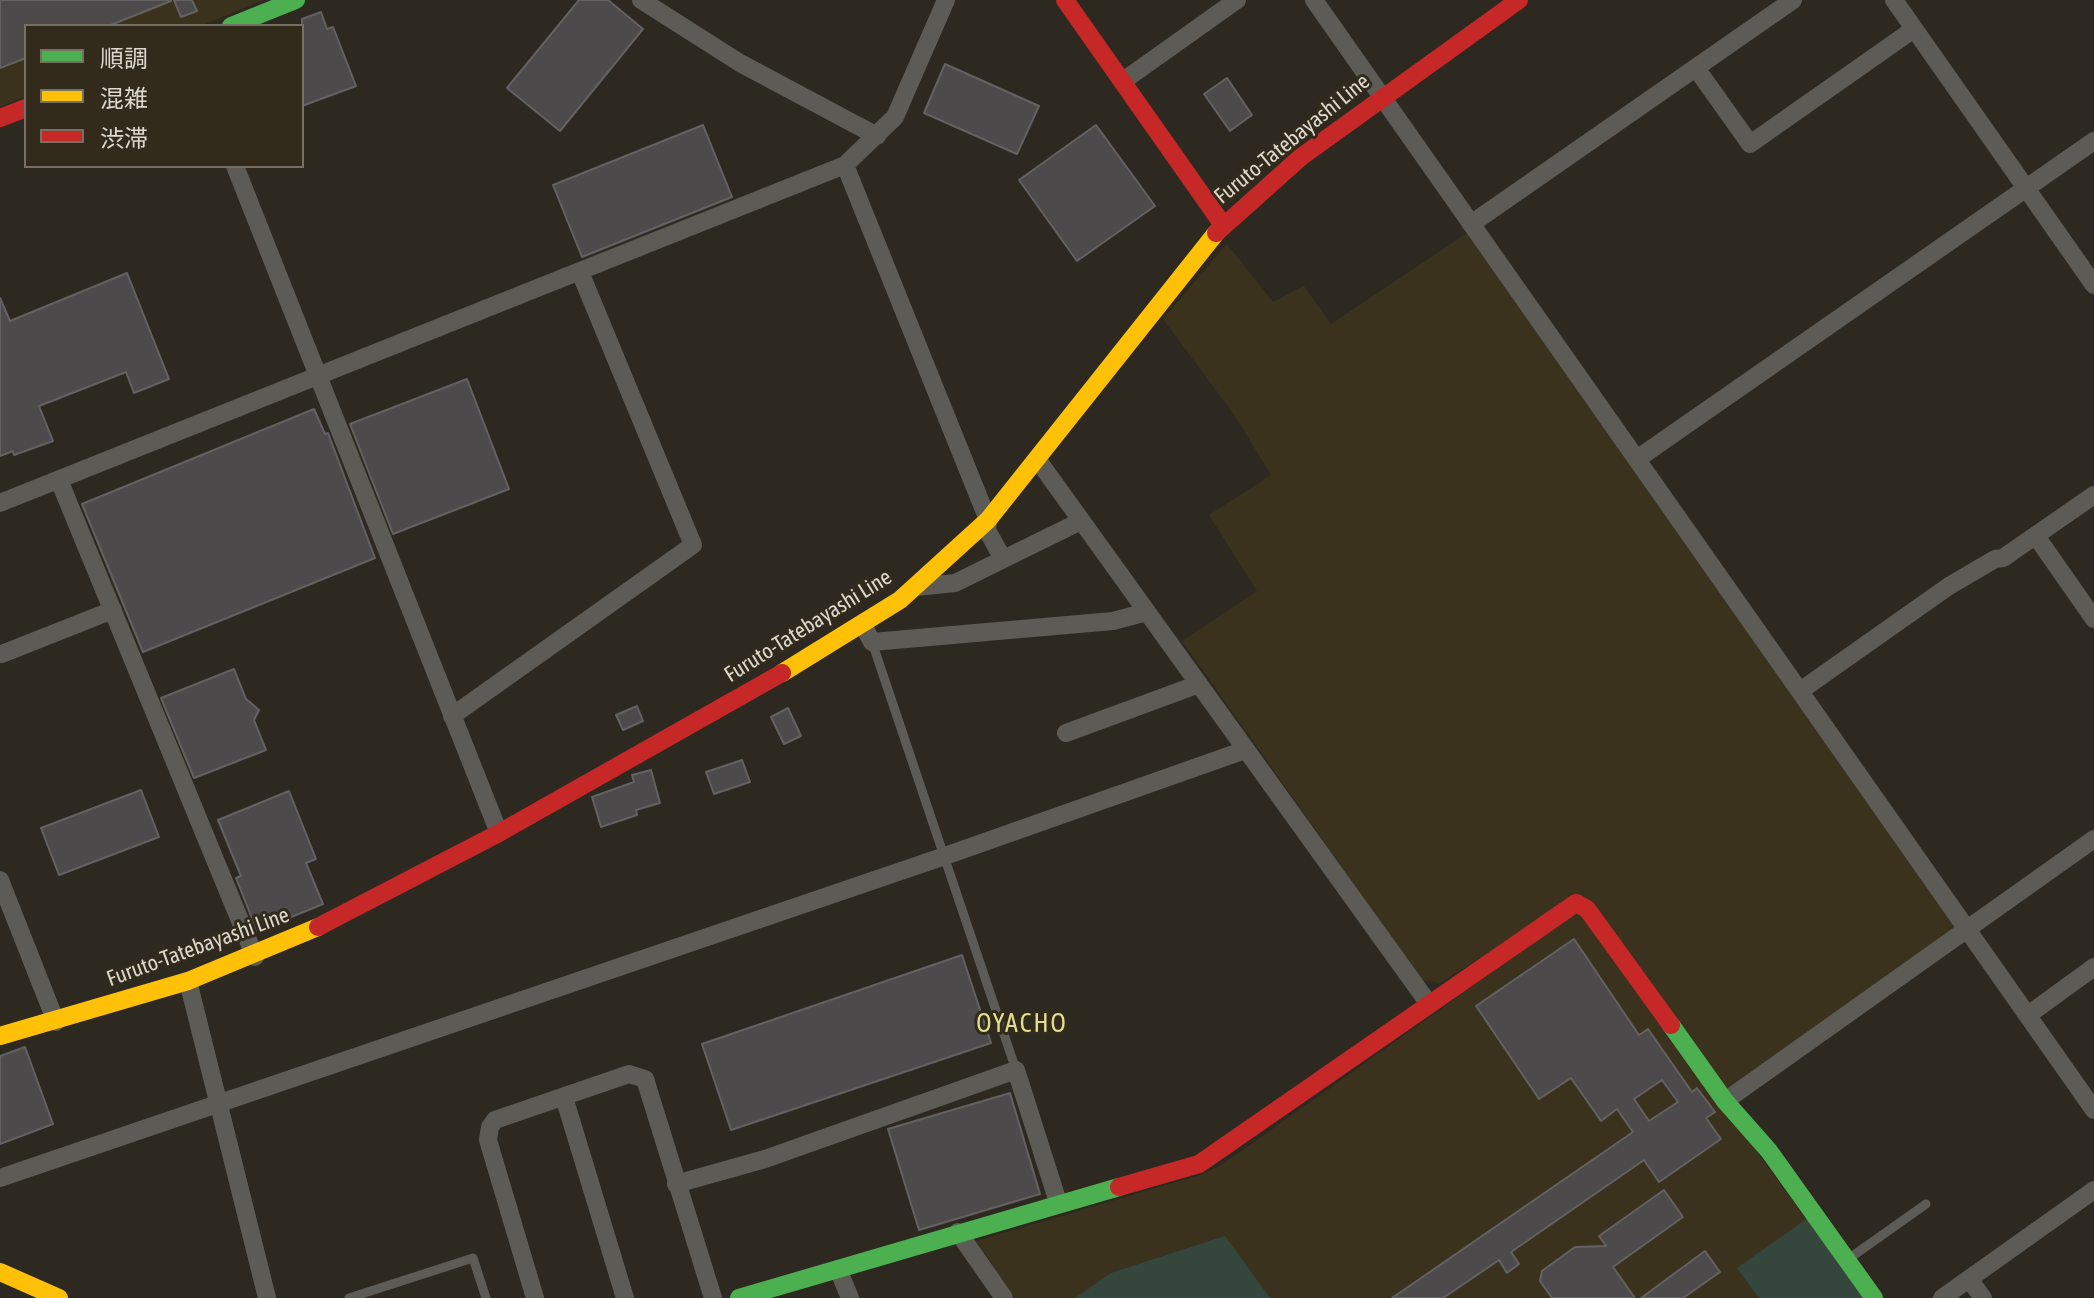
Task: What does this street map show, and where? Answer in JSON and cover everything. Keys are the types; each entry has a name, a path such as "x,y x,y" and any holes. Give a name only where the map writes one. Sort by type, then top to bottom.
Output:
{"street":[{"path":"236,24 296,0"},
{"path":"641,0 740,63 877,136"},
{"path":"0,503 845,165 895,117 946,0"},
{"path":"1065,0 1223,225"},
{"path":"1123,81 1237,0"},
{"path":"1314,0 2094,1110"},
{"name":"Furuto-Tatebayashi Line","path":"0,1036 56,1022 255,957 499,833 863,625 916,587 988,520 1223,225 1301,157 1519,0"},
{"path":"1471,224 1793,0"},
{"path":"1894,0 2094,285"},
{"path":"1696,68 1750,144 1914,29"},
{"path":"0,118 24,109"},
{"path":"1637,459 2094,141"},
{"path":"845,165 988,520 987,530 1003,559"},
{"path":"236,168 499,833"},
{"path":"452,716 693,545 580,272"},
{"path":"1037,459 1429,1004"},
{"path":"59,480 255,957"},
{"path":"1800,691 1949,586 2036,536 2094,495"},
{"path":"916,587 955,583 1081,521"},
{"path":"2036,536 2092,613"},
{"path":"2,654 113,610"},
{"path":"863,625 872,642 1113,621 1147,612"},
{"path":"1066,733 1199,684"},
{"path":"0,1178 945,856 1245,750"},
{"path":"1725,1101 2094,839"},
{"path":"0,880 56,1022"},
{"path":"739,1298 1058,1202 1199,1164 1570,904 1581,904 1725,1101 1769,1151 1874,1298"},
{"path":"2028,1015 2094,967"},
{"path":"188,981 267,1298"},
{"path":"676,1184 737,1164 765,1159 1016,1070 1058,1202"},
{"path":"535,1298 488,1140 495,1120 629,1074 645,1079 713,1298"},
{"path":"2078,1087 2094,1076"},
{"path":"564,1097 625,1298"},
{"path":"1942,1298 2094,1190"},
{"path":"958,1232 1004,1298"},
{"path":"838,1269 850,1298"},
{"path":"0,1272 59,1298"},
{"path":"1969,1279 1983,1298"}],"lane":[{"path":"872,642 1016,1070"},
{"path":"1847,1260 1926,1204"},
{"path":"349,1298 473,1258 486,1298"}],"shaded area":[{"path":"0,0 264,0 205,24 24,24 24,97 0,107"},
{"path":"1467,233 1958,925 1957,931 1724,1090 1580,895 1440,983 1422,980 1182,641 1257,591 1209,515 1271,475 1235,416 1163,319 1227,244 1273,302 1304,286 1331,324"},
{"path":"1582,913 1864,1298 1015,1298 976,1241 1200,1175 1223,1164 1570,917"}],"green space":[{"path":"1808,1218 1864,1298 1759,1298 1737,1268"},
{"path":"1225,1236 1270,1298 1075,1298 1111,1273"}],"building":[{"path":"0,0 171,0 113,24 24,24 24,59 0,68"},
{"path":"174,0 192,0 197,11 181,17"},
{"path":"579,0 608,0 643,29 560,131 507,88"},
{"path":"321,12 327,29 333,27 356,86 304,105 304,24 302,19"},
{"path":"945,64 1039,106 1017,154 924,113"},
{"path":"1227,78 1252,115 1230,131 1204,94"},
{"path":"703,125 732,197 582,257 553,185"},
{"path":"1096,125 1155,206 1077,261 1019,180"},
{"path":"127,273 169,379 134,393 126,372 39,406 53,441 14,455 13,451 0,456 0,298 10,321"},
{"path":"467,379 509,489 393,534 350,424"},
{"path":"314,409 325,434 328,433 375,558 143,652 82,504"},
{"path":"234,669 246,699 259,710 254,720 266,750 194,778 161,698"},
{"path":"637,706 643,721 623,730 616,715"},
{"path":"788,708 801,736 784,744 771,717"},
{"path":"742,760 750,782 714,794 706,772"},
{"path":"651,770 660,803 636,810 637,815 601,827 592,797 634,782 632,775"},
{"path":"141,790 159,837 59,875 41,828"},
{"path":"289,791 316,859 306,863 323,904 257,931 236,878 241,876 218,820"},
{"path":"1574,939 1639,1035 1648,1029 1692,1092 1697,1088 1715,1112 1706,1118 1721,1139 1659,1182 1644,1160 1511,1252 1519,1264 1507,1273 1499,1260 1443,1298 1392,1298 1633,1132 1617,1109 1601,1121 1571,1078 1539,1099 1476,1006","holes":["1662,1080 1678,1102 1649,1121 1634,1099"]},
{"path":"962,955 991,1043 731,1130 702,1044"},
{"path":"25,1047 53,1124 0,1144 0,1056"},
{"path":"1010,1093 1040,1194 919,1230 888,1129"},
{"path":"1664,1190 1683,1217 1613,1267 1635,1298 1552,1298 1540,1281 1542,1271 1575,1247 1606,1246 1599,1236"},
{"path":"1705,1251 1720,1272 1683,1298 1641,1298"}],"traffic: fast":[{"path":"236,24 296,0"},
{"path":"1671,1025 1725,1101 1769,1151 1874,1298"},
{"path":"739,1298 1119,1187"}],"traffic: slow":[{"path":"782,673 900,600 988,520 1216,233"},
{"path":"0,1036 188,981 318,927"},
{"path":"0,1272 59,1298"}],"traffic: jam":[{"path":"1065,0 1223,225"},
{"path":"1216,233 1301,157 1519,0"},
{"path":"0,118 24,109"},
{"path":"318,927 499,833 782,673"},
{"path":"1119,1187 1199,1164 1576,903 1587,909 1671,1025"}],"district":[{"name":"OYACHO","path":"1022,1024"}]}
